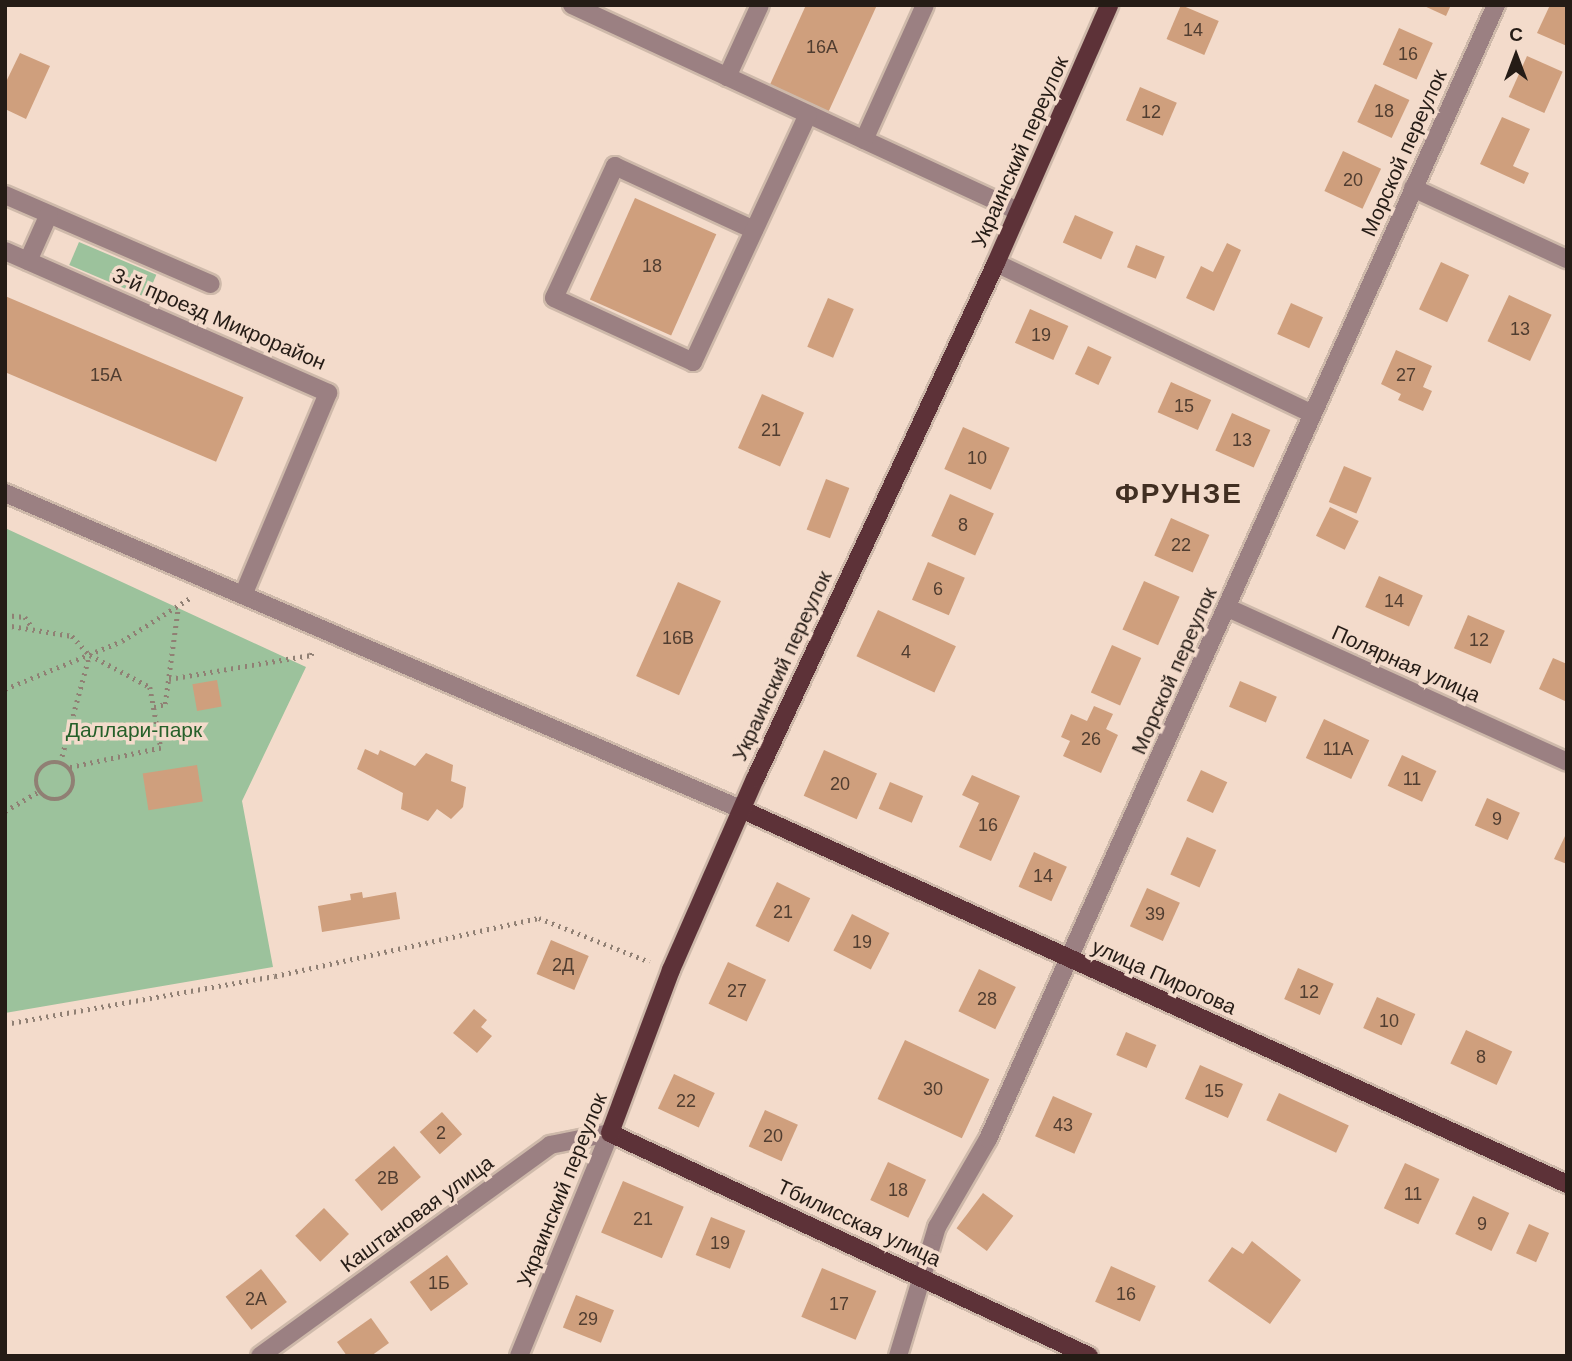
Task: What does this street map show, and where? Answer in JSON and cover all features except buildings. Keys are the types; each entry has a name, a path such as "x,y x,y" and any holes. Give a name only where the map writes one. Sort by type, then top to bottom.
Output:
{"main road":[{"name":"Украинский переулок","path":"610,1133 671,971 996,263 1110,5"},
{"name":"улица Пирогова","path":"743,810 1567,1184"},
{"name":"Тбилисская улица","path":"610,1133 1089,1356"}],"street":[{"path":"572,5 597,11 727,77 1017,211"},
{"path":"727,77 760,5"},
{"path":"864,140 925,5"},
{"name":"Морской переулок","path":"898,1356 937,1227 988,1139 1070,960 1311,413 1496,5"},
{"path":"754,230 615,166 554,298 693,362 808,114"},
{"path":"1413,188 1567,259"},
{"path":"5,195 211,284"},
{"path":"28,261 49,214"},
{"name":"3-й проезд Микрорайон","path":"5,251 328,393 243,594"},
{"path":"996,263 1311,413"},
{"path":"5,493 743,810"},
{"name":"Полярная улица","path":"1227,608 1567,762"},
{"name":"Каштановая улица","path":"260,1356 550,1145 610,1133"},
{"name":"Украинский переулок","path":"519,1356 610,1133"}],"path":[{"path":"5,689 122,641 178,607 212,581"},
{"path":"153,707 165,704 178,607"},
{"path":"5,615 25,617 32,627"},
{"path":"5,625 32,627 72,636 90,655 150,687 161,748 68,768"},
{"path":"169,679 311,655 324,628"},
{"path":"60,763 90,655"},
{"path":"60,763 68,768 74,785 63,799 45,798 38,792 37,774 43,766 60,763"},
{"path":"5,811 38,792"},
{"path":"5,1024 275,976 539,918 671,971"}],"green space":[{"path":"79,242 156,275 147,298 69,265"},
{"name":"Даллари-парк","path":"5,528 306,667 242,801 273,967 5,1013"}],"district":[{"name":"ФРУНЗЕ","path":"1179,494"}]}
